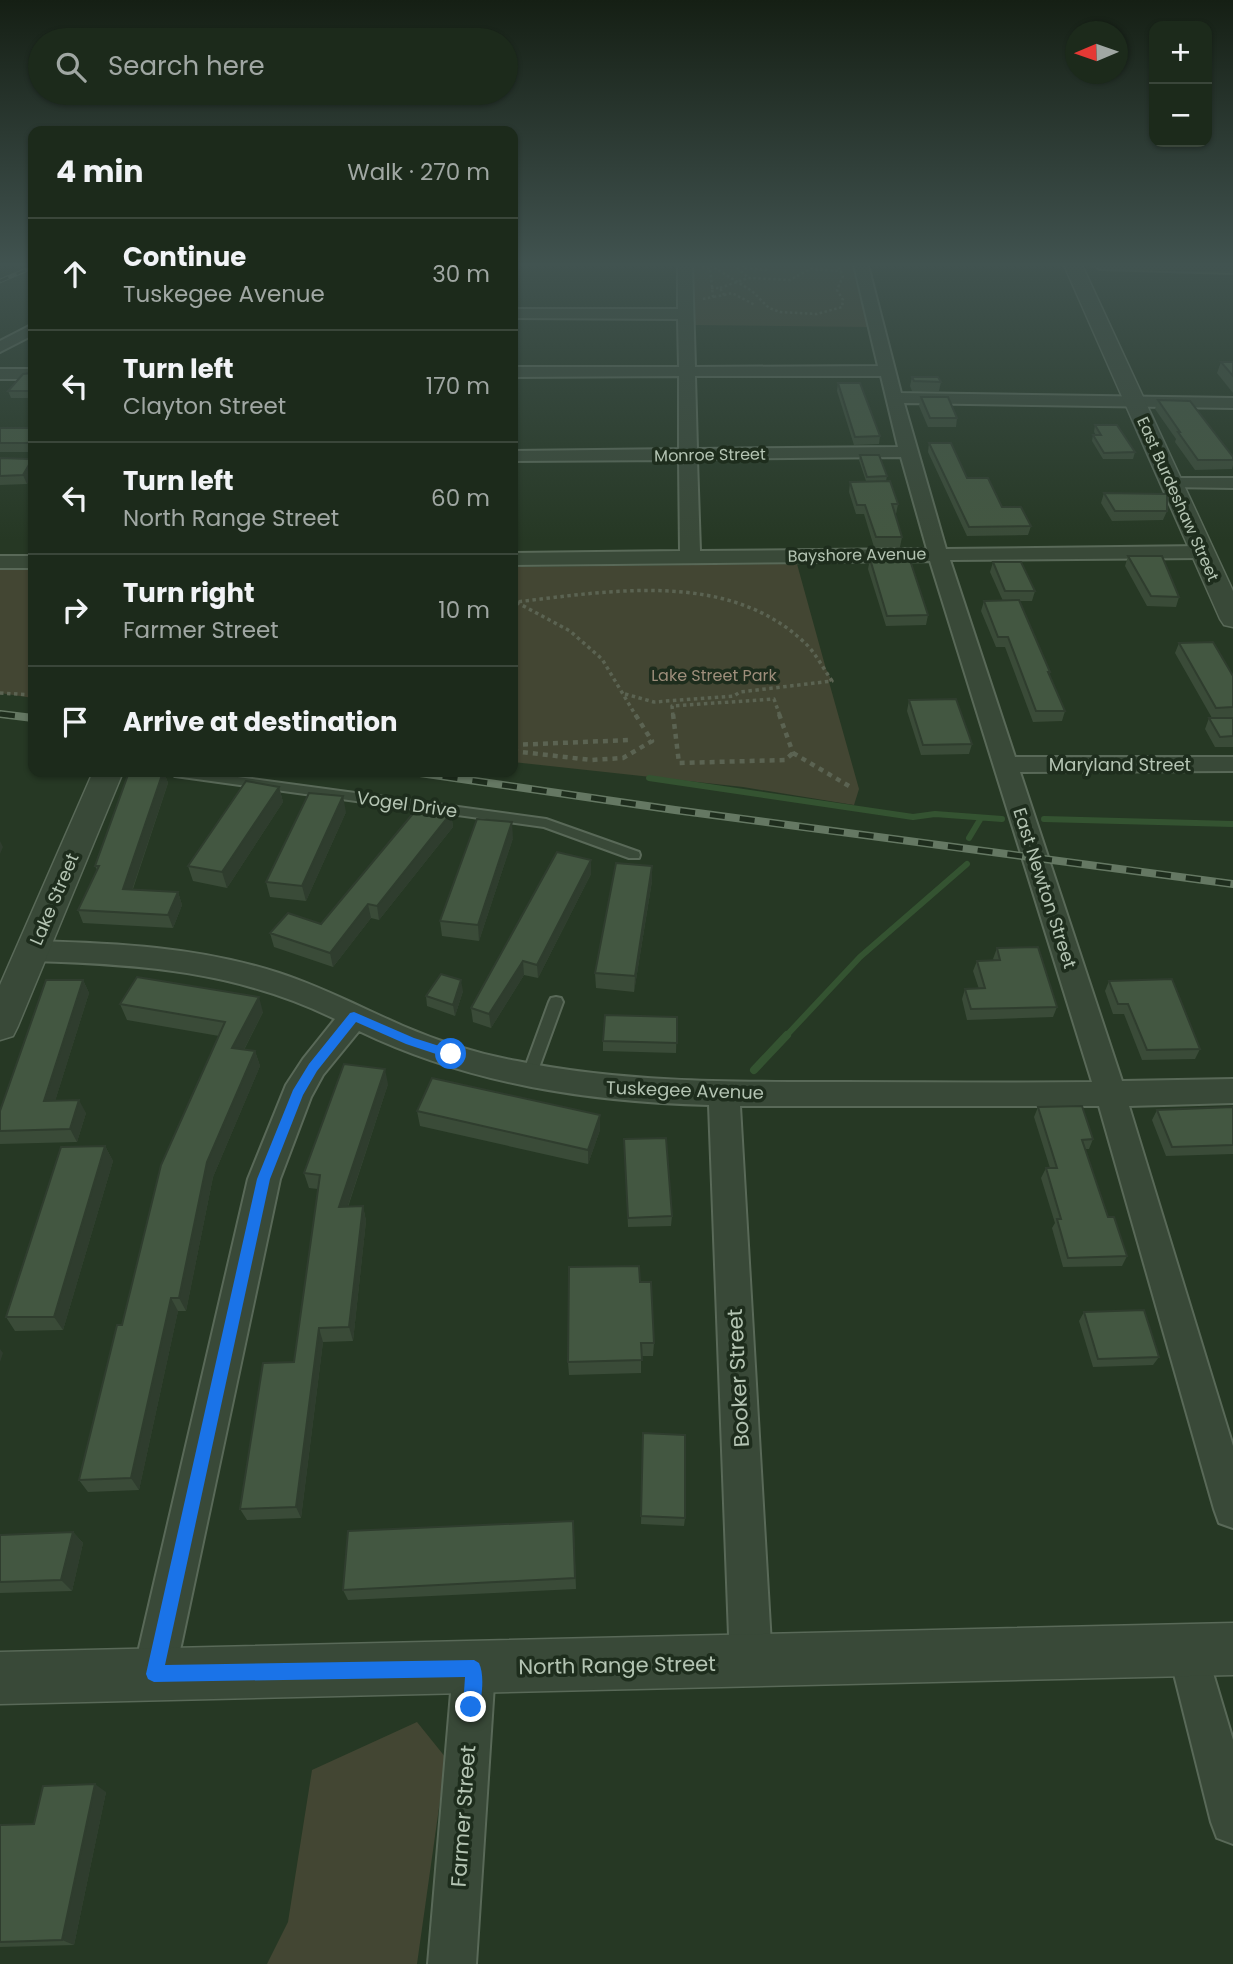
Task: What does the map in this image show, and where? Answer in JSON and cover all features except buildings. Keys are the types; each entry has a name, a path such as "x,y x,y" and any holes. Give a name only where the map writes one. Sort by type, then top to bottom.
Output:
{"street":[{"path":"687,357 690,557"},
{"name":"East Newton Street","path":"882,357 938,554 1111,1095 1233,1509"},
{"name":"East Burdeshaw Street","path":"1114,357 1233,618"},
{"path":"518,372 887,371"},
{"path":"0,374 28,374"},
{"path":"894,398 1233,403"},
{"name":"Monroe Street","path":"518,456 908,452"},
{"path":"1171,483 1233,483"},
{"name":"Bayshore Avenue","path":"518,559 1202,552"},
{"path":"0,562 28,562"},
{"name":"Maryland Street","path":"1006,765 1233,764"},
{"name":"Lake Street","path":"0,1026 106,777"},
{"name":"Tuskegee Avenue","path":"32,951 119,953 229,968 303,992 410,1041 529,1076 603,1088 724,1094 1111,1095 1233,1091"},
{"path":"154,1674 264,1179 297,1094 313,1067 354,1017"},
{"name":"Booker Street","path":"724,1094 751,1662"},
{"path":"1210,1649 1233,1822"},
{"name":"North Range Street","path":"0,1678 474,1669 1210,1649"},
{"name":"Farmer Street","path":"452,1964 474,1669"}],"lane":[{"name":"Vogel Drive","path":"210,777 546,824 573,831 634,855"},
{"path":"529,1076 556,1002"}],"path":[{"path":"518,602 647,589 705,594 766,614 787,626 814,650 832,681 740,692 734,696 654,702 625,694"},
{"path":"518,603 570,631 602,659 652,741 623,758 591,760 518,752"},
{"path":"0,693 28,695"},
{"path":"793,753 785,760 679,762 671,705 774,699 793,753 849,786"},
{"path":"518,745 630,740"}],"green space":[{"name":"Lake Street Park","path":"797,564 826,669 832,681 829,682 859,789 854,805 743,787 518,763 518,567"},
{"path":"28,569 28,697 0,693 0,570"},
{"path":"417,1722 446,1758 417,1964 267,1964 288,1922 312,1770"}],"waterway":[{"path":"649,778 913,817 935,814 1002,819"},
{"path":"969,838 981,818"},
{"path":"1044,819 1233,824"},
{"path":"786,1036 860,957 967,864"},
{"path":"754,1070 787,1035"}],"railway":[{"path":"13,716 0,714 28,717"},
{"path":"447,777 1233,884"}],"route":[{"path":"451,1054 410,1041 354,1017 313,1067 297,1094 273,1149 264,1179 154,1674 474,1669 471,1707"}]}
